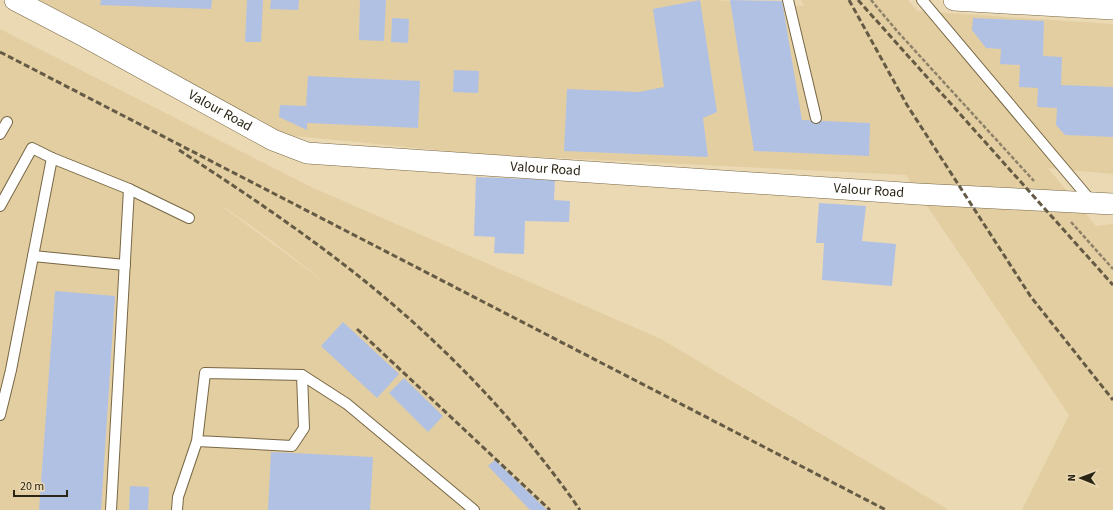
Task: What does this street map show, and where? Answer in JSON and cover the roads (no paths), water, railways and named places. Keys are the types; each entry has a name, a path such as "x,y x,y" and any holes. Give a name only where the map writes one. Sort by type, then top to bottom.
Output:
{"street":[{"name":"Valour Road","path":"15,0 84,36 273,140 307,153 918,194 1113,204"},
{"path":"954,0 1113,9"}],"lane":[{"path":"788,0 816,118"},
{"path":"922,0 1092,202"},
{"path":"0,134 6,122"},
{"path":"0,206 32,148 52,158 129,189 189,218"},
{"path":"0,415 11,370 52,158"},
{"path":"111,510 129,189"},
{"path":"33,256 125,265"},
{"path":"177,510 178,497 197,441 205,373 302,376 347,404 474,510"},
{"path":"197,441 292,446 304,428 302,376"}],"railway":[{"path":"849,0 907,105 1031,297 1113,400"},
{"path":"858,0 1113,285"},
{"path":"0,52 886,510"},
{"path":"179,150 306,236 380,293 412,321 443,350 502,411 529,443 580,510"},
{"path":"357,329 550,510"}]}
